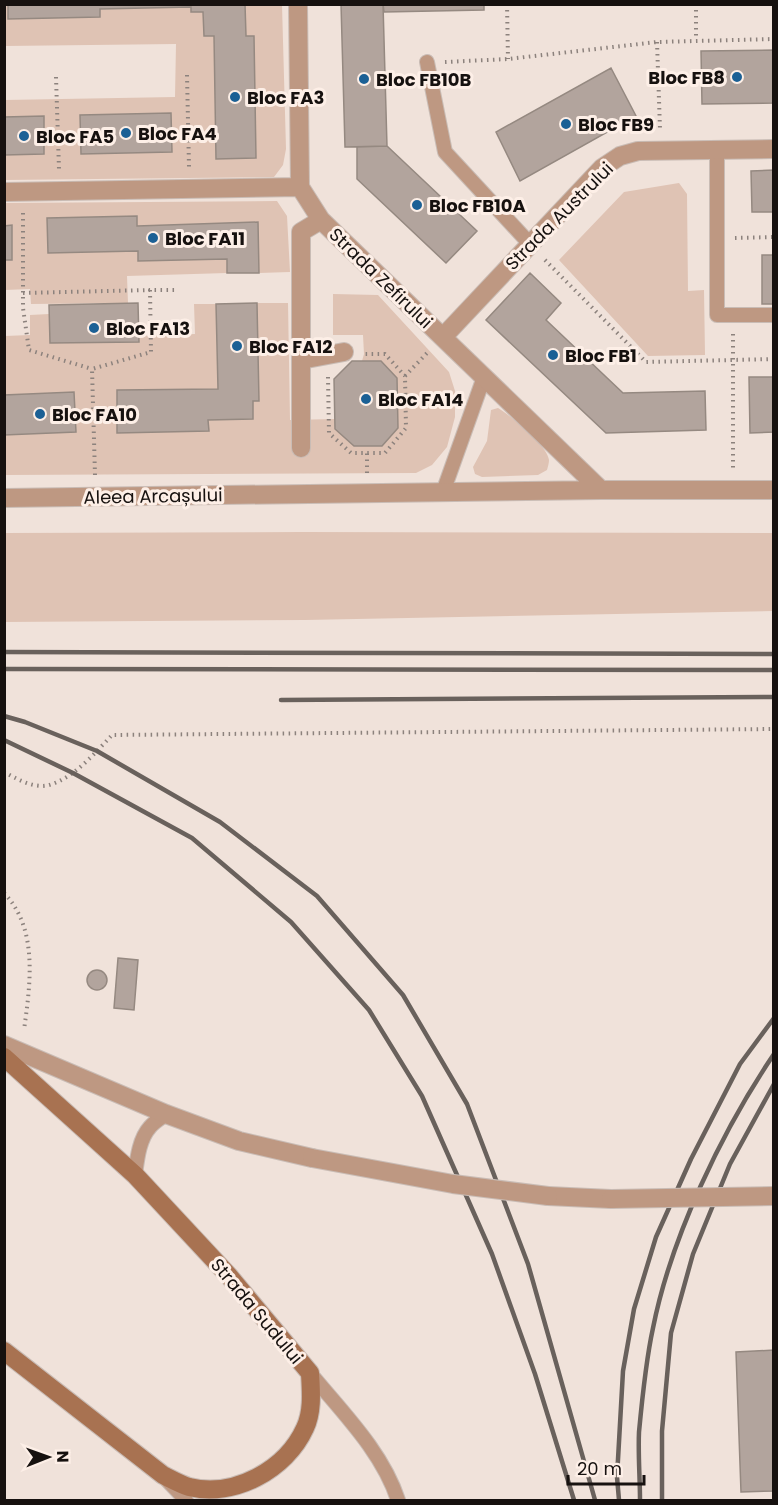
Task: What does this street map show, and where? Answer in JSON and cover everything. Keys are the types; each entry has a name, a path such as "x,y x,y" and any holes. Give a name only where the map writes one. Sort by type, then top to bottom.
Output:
{"street":[{"path":"14,191 300,187 298,4"},
{"name":"Strada Austrului","path":"443,337 602,168 620,156 638,151 774,149"},
{"name":"Strada Zefirului","path":"300,187 321,220 602,490"},
{"path":"301,448 301,232 321,220"},
{"path":"301,360 344,352"},
{"path":"443,492 774,490"},
{"name":"Aleea Arcașului","path":"4,498 443,492"},
{"path":"10,1051 239,1141 312,1158 453,1184 548,1196 611,1199 774,1196"},
{"name":"Strada Sudului","path":"4,1351 163,1475 188,1486 209,1489 226,1488 252,1480 276,1465 293,1448 305,1428 310,1412 310,1373 229,1276 135,1175 10,1051"}],"lane":[{"path":"427,62 445,152 530,244"},
{"path":"717,150 717,315 774,315"},
{"path":"443,492 484,377"},
{"path":"135,1175 137,1156 143,1138 150,1127 166,1114"},
{"path":"310,1373 369,1444 395,1490 398,1500"},
{"path":"163,1475 186,1500"}],"path":[{"path":"507,4 508,59"},
{"path":"696,4 696,40"},
{"path":"427,62 508,59 657,42 774,39"},
{"path":"657,42 661,150"},
{"path":"187,75 189,189"},
{"path":"56,77 60,191"},
{"path":"14,191 23,308 29,350 92,369 151,352 150,291"},
{"path":"717,238 774,237"},
{"path":"530,244 646,362 774,359"},
{"path":"23,293 176,290"},
{"path":"733,315 733,490"},
{"path":"405,376 443,337"},
{"path":"327,373 329,433 351,453 385,453 406,429 405,376 385,354 364,354"},
{"path":"92,369 96,497"},
{"path":"4,772 24,783 48,786 73,773 112,735 774,729"},
{"path":"4,893 11,900 26,929 31,982 10,1051"}],"shaded area":[{"path":"5,5 8,5 8,19 99,17 100,9 191,7 191,12 203,12 204,36 214,36 217,159 256,158 254,36 246,36 245,5 282,5 286,149 283,165 274,177 5,180 4,155 44,154 44,116 5,117 5,100 175,97 176,44 5,46","holes":["80,115 172,152 81,154"]},
{"path":"679,183 687,194 688,291 704,290 705,355 648,356 559,260 624,192"},
{"path":"277,201 287,216 290,272 259,273 257,222 137,226 136,216 47,218 48,253 138,251 138,261 227,259 227,273 127,276 128,303 31,304 30,289 5,290 4,260 12,260 12,226 5,225 5,203"},
{"path":"333,294 378,295 449,372 455,391 455,417 447,447 432,465 416,473 5,475 4,435 76,432 74,392 5,395 5,336 30,335 30,315 49,314 50,343 138,342 138,336 195,334 194,304 216,304 218,389 117,390 118,433 208,431 208,420 253,419 253,401 259,401 257,303 288,303 290,420 335,419 397,378 381,361 362,361 363,335 333,335"},
{"path":"498,408 536,439 547,454 549,460 547,470 538,475 482,477 475,474 473,467 487,441 491,410"},
{"path":"5,533 773,533 773,611 305,620 5,622"}],"building":[{"name":"Bloc FA3","path":"8,4 245,4 246,36 254,36 256,158 216,159 214,36 204,36 203,12 191,12 191,7 100,9 100,17 8,19"},
{"name":"Bloc FB10B","path":"341,4 383,4 387,146 345,147"},
{"path":"383,4 484,4 484,10 384,12"},
{"name":"Bloc FB8","path":"774,50 774,103 702,104 701,51"},
{"name":"Bloc FB9","path":"611,68 636,116 520,181 496,132"},
{"name":"Bloc FA4","path":"171,113 172,152 81,154 80,115"},
{"name":"Bloc FA5","path":"44,116 44,154 4,155 4,117"},
{"name":"Bloc FB10A","path":"387,146 477,231 446,263 357,179 357,147"},
{"path":"774,170 774,212 752,212 751,171"},
{"name":"Bloc FA11","path":"137,216 137,226 258,222 259,273 227,273 227,259 138,261 138,251 48,253 47,218"},
{"path":"12,225 12,260 4,260 4,226"},
{"path":"762,255 774,255 774,304 762,304"},
{"name":"Bloc FB1","path":"530,273 561,303 546,320 623,393 705,391 706,430 606,433 486,320"},
{"name":"Bloc FA13","path":"138,303 139,342 50,343 49,305"},
{"name":"Bloc FA12","path":"257,303 259,401 253,401 253,419 208,420 209,431 117,433 117,390 218,389 216,304"},
{"name":"Bloc FA14","path":"352,361 381,361 397,378 398,428 382,446 354,446 335,429 334,379"},
{"path":"749,377 774,377 774,432 750,433"},
{"name":"Bloc FA10","path":"74,392 76,432 4,435 4,395"},
{"path":"118,958 138,960 134,1010 114,1008"},
{"path":"97,970 104,973 107,980 104,987 97,990 90,987 87,980 90,973"},
{"path":"774,1350 774,1491 741,1492 736,1352"}],"railway":[{"path":"4,652 774,654"},
{"path":"4,669 774,670"},
{"path":"281,700 774,697"},
{"path":"4,716 97,751 220,822 317,896 403,995 467,1104 528,1264 595,1500"},
{"path":"4,740 73,773 192,838 291,922 369,1010 422,1096 492,1254 535,1374 574,1500"},
{"path":"619,1500 617,1477 623,1371 634,1309 656,1237 691,1159 740,1064 774,1018"},
{"path":"640,1500 641,1407 646,1367 661,1293 685,1222 701,1186 736,1116 774,1054"},
{"path":"662,1500 662,1431 671,1333 693,1254 730,1164 774,1084"}],"place":[{"name":"Bloc FB8","path":"737,77"},
{"name":"Bloc FB10B","path":"364,79"},
{"name":"Bloc FA3","path":"235,97"},
{"name":"Bloc FB9","path":"566,124"},
{"name":"Bloc FA4","path":"126,133"},
{"name":"Bloc FA5","path":"24,136"},
{"name":"Bloc FB10A","path":"417,205"},
{"name":"Bloc FA11","path":"153,238"},
{"name":"Bloc FA13","path":"94,328"},
{"name":"Bloc FA12","path":"237,346"},
{"name":"Bloc FB1","path":"553,355"},
{"name":"Bloc FA14","path":"366,399"},
{"name":"Bloc FA10","path":"40,414"}]}
